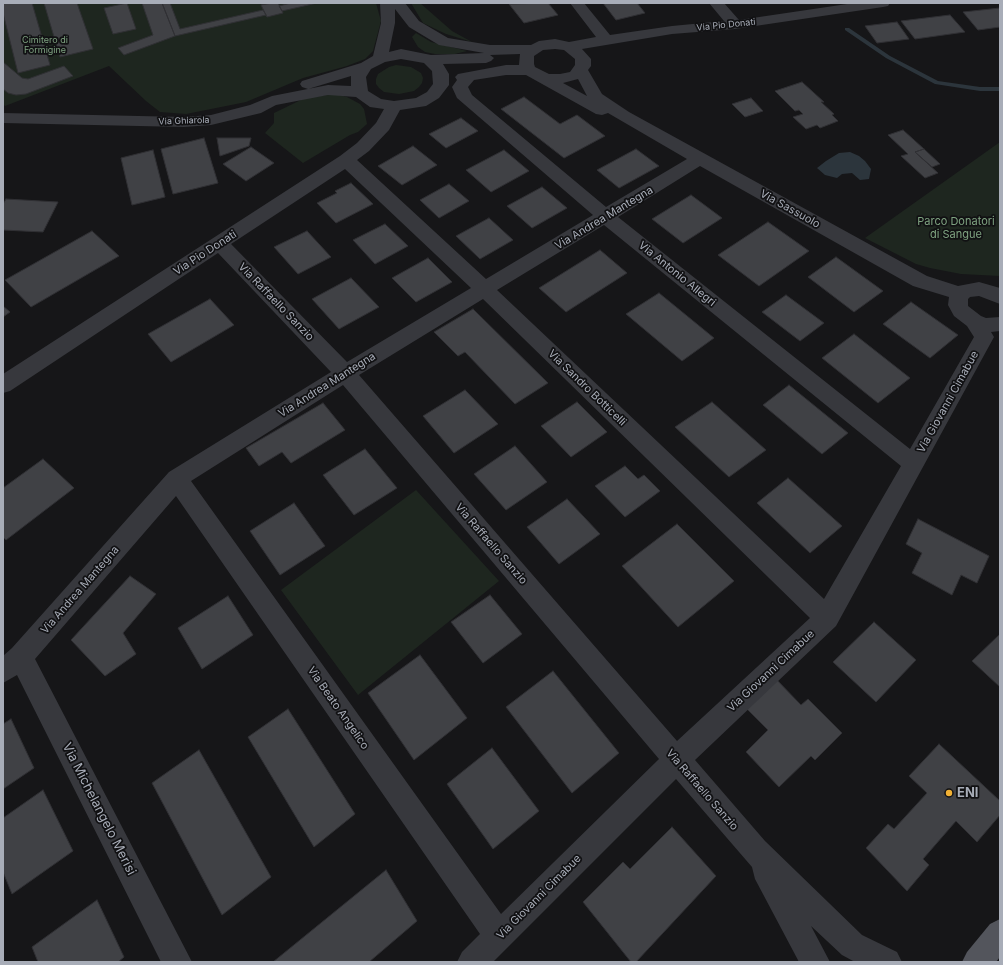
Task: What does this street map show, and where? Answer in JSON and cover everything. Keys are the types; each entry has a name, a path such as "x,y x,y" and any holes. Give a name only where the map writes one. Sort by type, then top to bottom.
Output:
{"main road":[{"path":"977,962 1000,934"}],"street":[{"path":"380,58 388,23 387,3"},
{"path":"577,3 606,40"},
{"path":"716,3 736,25"},
{"name":"Via Pio Donati","path":"361,92 368,99 376,103 394,106 412,105 427,99 441,85 469,76 506,70 530,58 550,44 569,47 672,30 736,25 883,3"},
{"path":"401,8 406,36 412,55"},
{"path":"401,8 414,24 444,42 530,58"},
{"path":"569,47 579,53 583,60 583,66 580,70"},
{"name":"Via Pio Donati","path":"272,101 308,84 366,66 380,58 390,55 412,55 429,60 530,58"},
{"name":"Via Pio Donati","path":"530,58 537,76 547,79 568,78 575,75 580,70"},
{"path":"429,60 439,69 441,74 441,85"},
{"path":"361,92 357,83 358,77 366,66"},
{"name":"Via Sassuolo","path":"580,70 596,97 622,116 920,281 961,294"},
{"name":"Via Antonio Allegri","path":"469,76 460,86 465,98 606,217 914,464"},
{"name":"Via Sassuolo","path":"547,79 555,85 605,112 622,116"},
{"name":"Via Ghiarola","path":"3,118 184,122 211,120 238,114 255,109 272,101 328,90 361,92"},
{"name":"Via Pio Donati","path":"3,385 346,160 363,147 383,126 394,106"},
{"name":"Via Sandro Botticelli","path":"346,160 485,290 827,618"},
{"name":"Via Andrea Mantegna","path":"12,664 177,479 344,373 700,160"},
{"name":"Via Raffaello Sanzio","path":"220,244 344,373 755,851 859,953 887,962"},
{"path":"991,326 961,311 958,305 958,299 965,291 979,288 1000,297"},
{"name":"Via Giovanni Cimabue","path":"472,962 676,760 827,618 991,326"},
{"name":"Via Beato Angelico","path":"177,479 499,936"},
{"name":"Via Michelangelo Merisi","path":"12,664 177,962"},
{"name":"Via Raffaello Sanzio","path":"755,851 812,960"}],"green space":[{"name":"Cimitero di Formigine","path":"3,3 376,3 381,21 373,51 365,59 347,66 303,78 246,102 186,114 160,112 146,101 109,66 5,106 3,104"},
{"path":"411,3 420,3 452,31 472,42 446,34 423,23"},
{"path":"416,33 431,42 467,51 455,54 435,54 425,52 418,47 412,37"},
{"path":"396,65 411,67 421,73 423,78 419,87 414,91 399,94 384,92 379,88 376,84 378,74 389,67"},
{"path":"335,94 347,97 360,104 364,109 367,124 358,132 350,135 303,163 265,133 274,123 274,113 305,98"},
{"name":"Parco Donatori di Sangue","path":"1000,142 1000,276 961,274 930,268 916,264 865,238"},
{"path":"416,490 499,581 358,695 281,590"}],"shaded area":[{"path":"850,152 859,156 871,169 869,179 860,180 852,173 842,174 837,178 825,175 817,168 839,153"}],"building":[{"path":"3,3 32,3 50,65 18,73 3,13"},
{"path":"44,3 77,3 93,49 60,57"},
{"path":"127,3 136,29 113,34 104,8"},
{"path":"142,3 162,3 175,36 124,55 118,48 153,35"},
{"path":"162,3 170,3 180,29 263,10 266,15 175,36"},
{"path":"278,3 283,13 267,17 261,5"},
{"path":"291,3 317,3 282,11 279,6"},
{"path":"548,3 558,15 524,23 509,4"},
{"path":"603,3 637,3 645,13 616,20"},
{"path":"1000,8 1000,27 978,30 963,12"},
{"path":"950,15 965,32 915,39 901,21"},
{"path":"897,22 909,39 877,43 865,26"},
{"path":"3,62 22,78 28,79 64,66 73,76 26,94 16,95 8,93 3,89"},
{"path":"802,82 824,102 821,102 834,114 832,115 838,121 820,128 817,125 806,129 793,117 803,114 799,110 795,111 775,91"},
{"path":"524,97 560,124 577,115 605,136 564,158 501,109"},
{"path":"751,98 763,111 745,117 732,104"},
{"path":"461,118 478,131 446,148 429,134"},
{"path":"903,130 924,149 915,152 938,173 925,178 901,156 908,154 888,135"},
{"path":"204,138 218,183 173,194 161,149"},
{"path":"217,138 251,138 249,146 220,156"},
{"path":"413,146 437,165 402,185 378,166"},
{"path":"251,147 274,163 246,181 223,164"},
{"path":"636,149 659,166 619,188 597,170"},
{"path":"924,149 940,164 932,167 915,152"},
{"path":"153,150 165,197 132,205 121,158"},
{"path":"504,150 529,171 491,192 466,170"},
{"path":"351,183 373,204 336,223 317,203 337,193 335,191"},
{"path":"449,184 469,201 439,218 420,200"},
{"path":"542,187 567,208 532,228 507,206"},
{"path":"691,195 722,218 683,243 652,219"},
{"path":"6,199 58,202 43,232 3,230 3,204"},
{"path":"489,218 513,240 480,259 456,236"},
{"path":"768,222 809,251 759,286 718,255"},
{"path":"385,224 408,246 375,264 353,240"},
{"path":"92,231 119,256 31,307 5,280"},
{"path":"307,231 331,257 298,274 274,247"},
{"path":"600,250 627,273 566,312 539,288"},
{"path":"836,257 883,291 854,312 808,277"},
{"path":"428,258 452,282 416,302 392,278"},
{"path":"351,278 379,307 339,329 312,299"},
{"path":"659,293 714,338 682,361 626,314"},
{"path":"786,295 824,323 800,341 762,312"},
{"path":"210,299 234,325 171,362 148,334"},
{"path":"911,302 958,335 930,358 883,324"},
{"path":"3,306 10,312 3,317"},
{"path":"473,309 548,383 515,404 465,352 458,356 434,332"},
{"path":"854,334 910,378 878,403 822,358"},
{"path":"789,385 848,433 822,454 763,405"},
{"path":"465,390 498,424 454,453 423,416"},
{"path":"577,402 607,432 571,457 541,426"},
{"path":"712,402 766,450 729,477 675,427"},
{"path":"323,403 345,430 291,463 282,452 259,466 246,448"},
{"path":"515,446 547,482 506,510 474,474"},
{"path":"365,449 397,488 354,515 323,475"},
{"path":"43,459 74,488 6,540 3,537 3,488"},
{"path":"625,466 638,479 644,475 660,491 625,517 595,486"},
{"path":"788,478 842,526 810,553 757,503"},
{"path":"567,499 600,534 559,564 527,527"},
{"path":"294,503 325,546 280,575 250,531"},
{"path":"918,519 989,556 977,583 961,575 952,595 912,573 922,553 906,544"},
{"path":"677,524 734,581 678,627 622,566"},
{"path":"130,576 156,594 123,633 136,654 105,676 71,640"},
{"path":"490,595 522,634 483,663 451,622"},
{"path":"228,596 253,635 202,669 178,628"},
{"path":"874,622 916,660 876,702 833,662"},
{"path":"1000,634 1000,687 972,661"},
{"path":"420,655 467,718 414,760 368,693"},
{"path":"553,671 619,753 572,793 506,707"},
{"path":"775,678 801,705 808,699 842,733 815,760 811,756 779,787 746,752 768,730 745,707"},
{"path":"288,709 355,814 314,847 248,737"},
{"path":"11,719 34,768 3,789 3,724"},
{"path":"939,744 1000,801 1000,815 977,842 956,821 923,859 929,865 907,891 866,848 888,824 894,829 927,793 909,776"},
{"path":"492,748 539,811 493,849 447,784"},
{"path":"199,750 271,877 222,915 152,783"},
{"path":"43,790 73,851 12,894 3,872 3,818"},
{"path":"672,827 716,876 636,962 631,962 583,902 623,862 630,869"},
{"path":"386,870 417,921 369,962 273,962"},
{"path":"97,900 124,957 118,962 38,962 32,947"}],"waterway":[{"path":"847,29 888,57 937,83 980,89 1000,89"}],"place":[{"name":"ENI","path":"949,793"}]}
